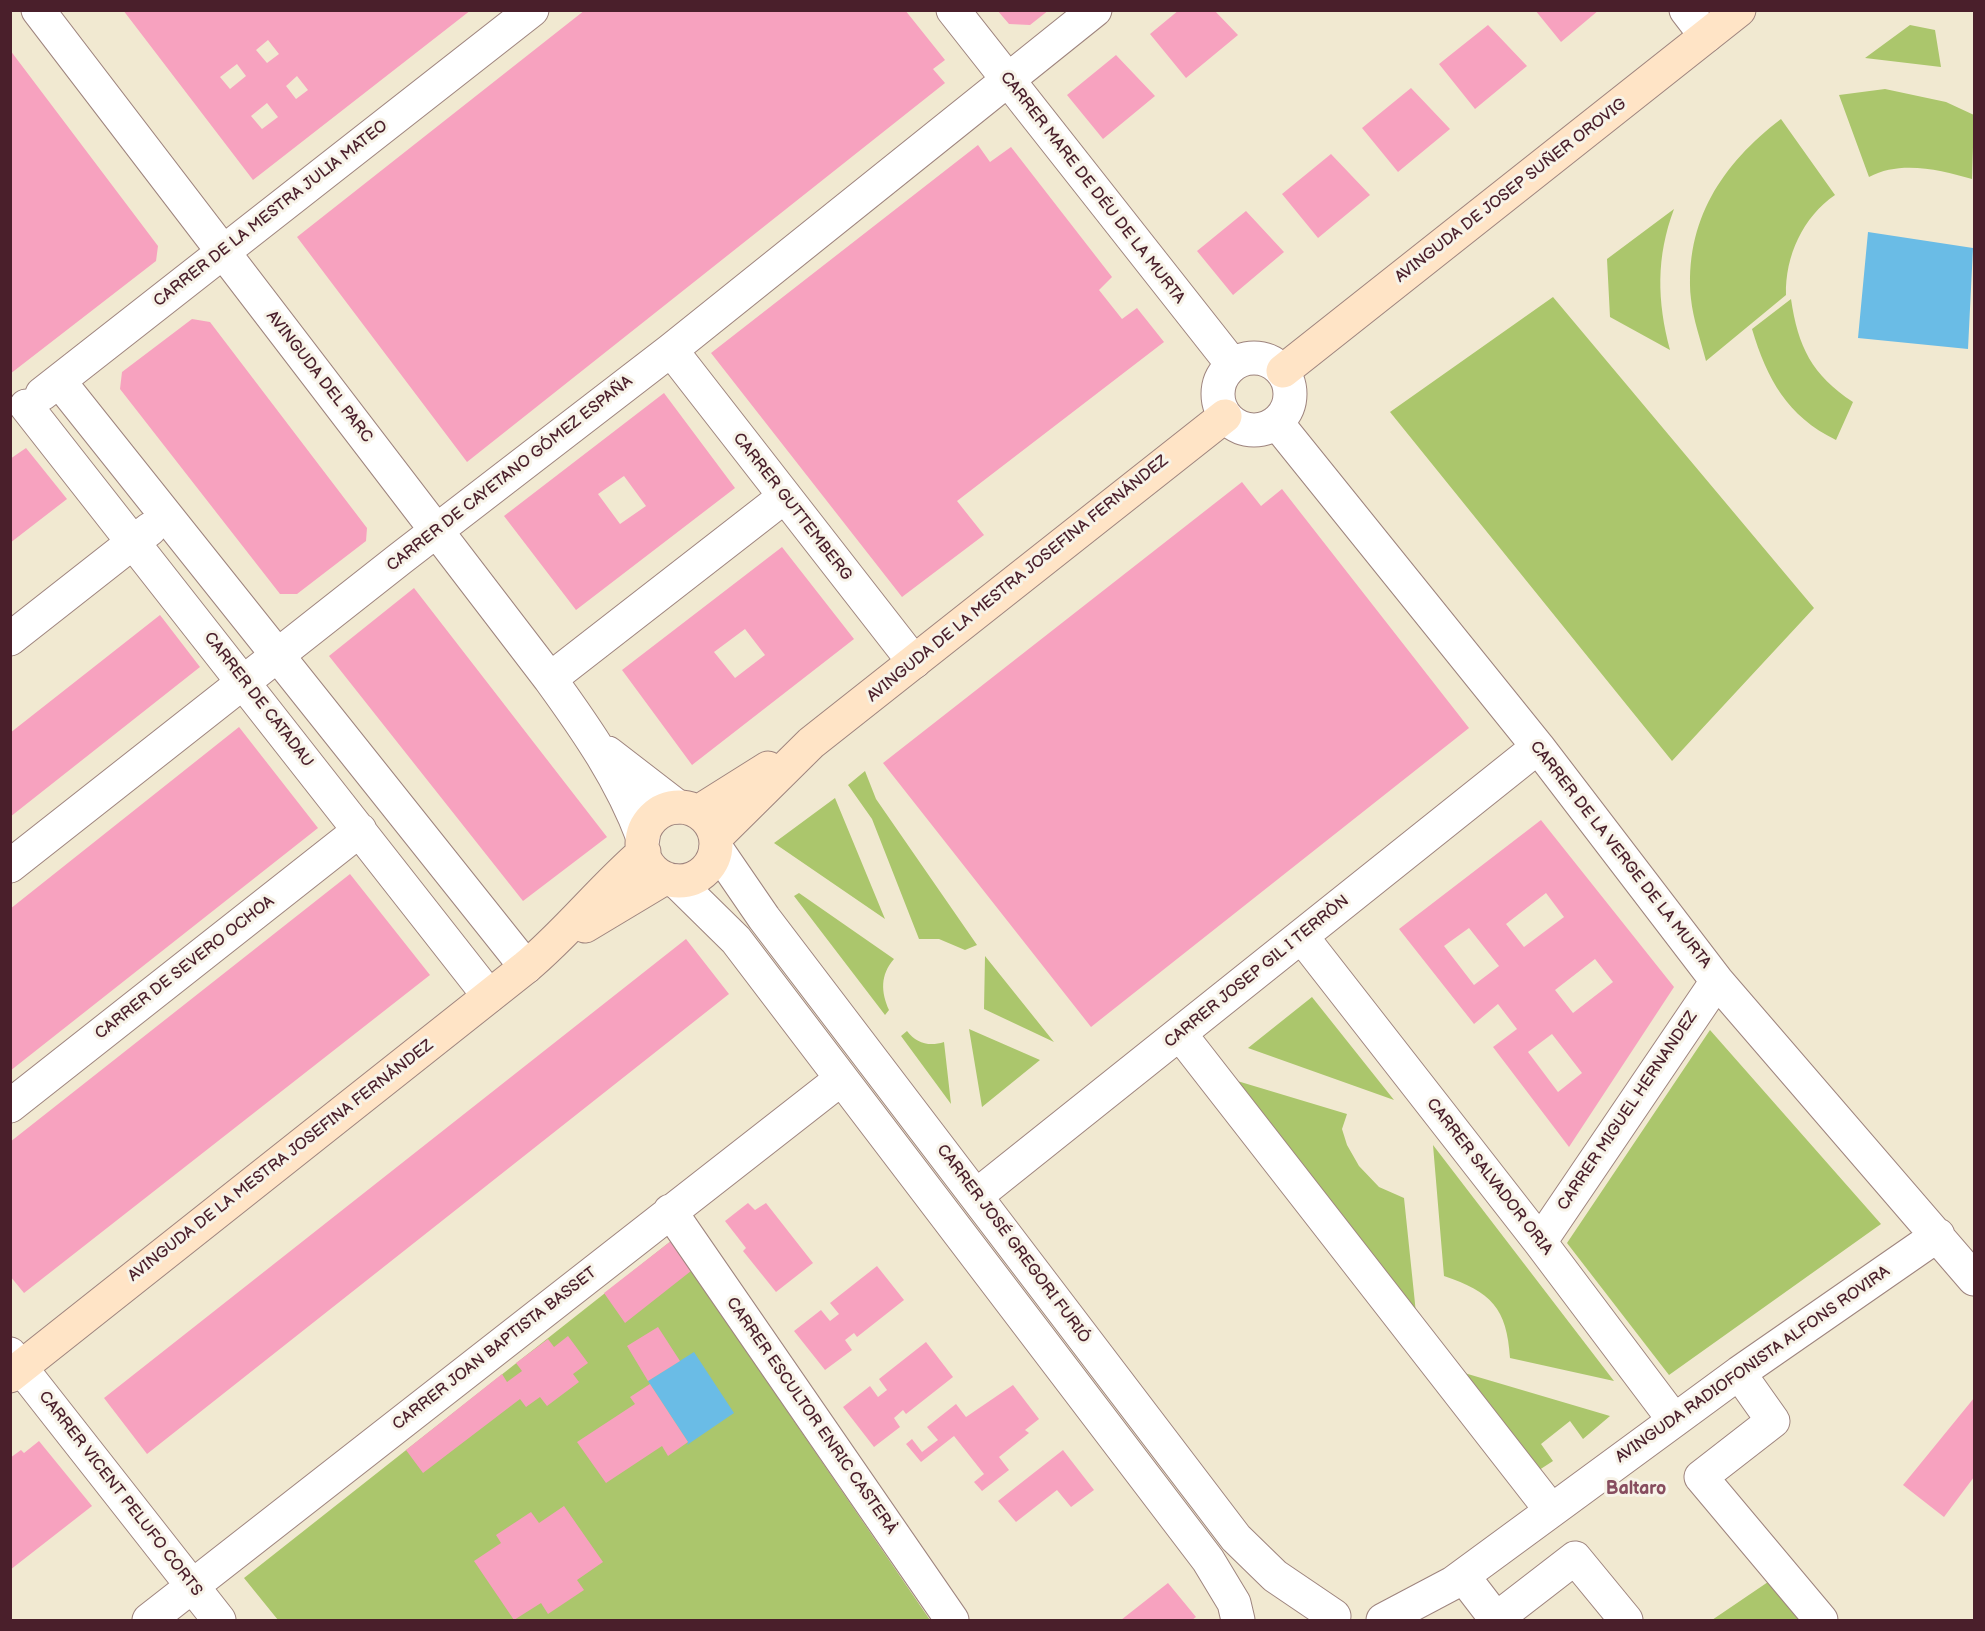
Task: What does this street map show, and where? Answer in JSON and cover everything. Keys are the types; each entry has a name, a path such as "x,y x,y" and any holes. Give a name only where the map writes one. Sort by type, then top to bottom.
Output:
{"street":[{"name":"AVINGUDA DEL PARC","path":"38,10 550,679 597,745 631,805 643,845"},
{"name":"CARRER DE LA MESTRA JULIA MATEO","path":"18,412 532,10"},
{"name":"CARRER MARE DE DÉU DE LA MURTA","path":"953,10 1232,364"},
{"name":"CARRER DE CAYETANO GÓMEZ ESPAÑA","path":"10,866 671,350 1095,10"},
{"name":"AVINGUDA DE JOSEP SUÑER OROVIG","path":"1283,371 1696,23 1739,10"},
{"name":"CARRER GUTTEMBERG","path":"671,350 914,662"},
{"path":"1259,357 1272,361 1283,371 1290,384 1291,398 1286,412 1277,423 1264,429 1250,430 1236,426 1225,416 1219,403 1217,389 1222,375 1232,364 1245,358 1259,357"},
{"path":"59,381 526,968"},
{"name":"CARRER DE CATADAU","path":"18,412 134,542 489,996"},
{"name":"AVINGUDA DE LA MESTRA JOSEFINA FERNÁNDEZ","path":"702,826 811,743 1225,416"},
{"name":"CARRER DE LA VERGE DE LA MURTA","path":"1277,423 1538,747 1717,981 1974,1279"},
{"path":"550,679 784,497"},
{"path":"10,639 167,516"},
{"name":"AVINGUDA DEL PARC","path":"597,745 702,826"},
{"name":"CARRER JOSEP GIL I TERRÒN","path":"976,1196 1538,747"},
{"path":"670,879 698,876 713,859 702,826 668,808 651,820 643,845 648,863 670,879 736,940 1208,1560 1234,1603 1238,1620"},
{"name":"CARRER JOSÉ GREGORI FURIÓ","path":"702,826 764,918 1236,1538 1275,1576 1335,1619"},
{"name":"CARRER DE SEVERO OCHOA","path":"10,1106 360,830"},
{"name":"AVINGUDA DE LA MESTRA JOSEFINA FERNÁNDEZ","path":"14,1366 526,968 552,946 643,845"},
{"name":"AVINGUDA DE LA MESTRA JOSEFINA FERNÁNDEZ","path":"552,946 670,879"},
{"name":"CARRER SALVADOR ORIA","path":"1302,937 1540,1242 1674,1420"},
{"name":"CARRER MIGUEL HERNANDEZ","path":"1540,1242 1717,981"},
{"path":"1180,1034 1551,1510"},
{"name":"CARRER JOAN BAPTISTA BASSET","path":"149,1620 841,1079"},
{"name":"CARRER ESCULTOR ENRIC CASTERÀ","path":"670,1211 952,1620"},
{"name":"AVINGUDA RADIOFONISTA ALFONS ROVIRA","path":"1383,1620 1458,1579 1739,1373 1938,1235"},
{"name":"CARRER VICENT PELUFO CORTS","path":"14,1366 219,1620"},
{"path":"1739,1373 1773,1421 1701,1477 1821,1620"},
{"path":"1458,1579 1496,1619 1575,1558 1626,1620"},
{"name":"AVINGUDA RADIOFONISTA ALFONS ROVIRA","path":"1435,1620 1458,1579"}],"green space":[{"path":"1910,25 1935,30 1941,67 1865,58"},
{"path":"1885,89 1946,102 1974,115 1972,179 1921,168 1894,169 1869,177 1839,95"},
{"path":"1781,119 1835,195 1814,214 1798,239 1789,266 1786,295 1706,361 1695,322 1690,271 1701,220 1711,197 1725,175 1760,136"},
{"path":"1674,209 1664,244 1660,279 1663,314 1670,350 1610,317 1607,259"},
{"path":"1553,297 1814,608 1672,761 1390,412"},
{"path":"1791,299 1798,332 1809,358 1827,381 1853,402 1836,440 1804,420 1781,394 1772,380 1752,329"},
{"path":"865,771 876,799 977,945 965,950 939,939 919,939 872,819 848,785"},
{"path":"835,798 885,919 774,843"},
{"path":"799,893 894,959 884,977 884,997 889,1010 885,1015 794,896"},
{"path":"985,956 1054,1042 984,1009"},
{"path":"1312,997 1394,1100 1248,1048"},
{"path":"969,1029 1040,1060 982,1107"},
{"path":"1710,1030 1881,1224 1669,1375 1567,1243"},
{"path":"907,1031 923,1043 944,1042 951,1104 901,1036"},
{"path":"1234,1080 1347,1114 1342,1129 1347,1145 1359,1166 1379,1187 1404,1198 1416,1313"},
{"path":"1433,1145 1614,1381 1510,1358 1505,1326 1494,1304 1474,1289 1444,1276"},
{"path":"671,1241 930,1620 278,1620 244,1578"},
{"path":"1461,1372 1610,1416 1583,1439 1570,1421 1541,1444 1553,1461 1533,1474"},
{"path":"1768,1582 1799,1620 1712,1620"}],"water":[{"path":"1868,232 1973,248 1968,349 1858,338"},
{"path":"694,1352 734,1413 687,1445 688,1442 648,1381"}],"building":[{"path":"123,10 471,10 253,180","holes":["268,40 279,54 267,63 256,50","237,64 246,76 230,89 220,77","297,76 308,90 296,99 286,86","267,103 278,117 262,129 251,116"]},
{"path":"585,10 905,10 945,60 933,69 945,83 467,462 297,237"},
{"path":"997,10 1049,10 1030,25 1009,24"},
{"path":"1179,10 1214,10 1238,35 1186,78 1150,34"},
{"path":"1535,10 1599,10 1561,42"},
{"path":"1488,25 1527,66 1475,109 1439,64"},
{"path":"10,50 158,246 156,261 10,374"},
{"path":"1116,55 1155,96 1103,139 1067,95"},
{"path":"1411,88 1450,129 1398,172 1362,128"},
{"path":"978,145 990,162 1011,147 1112,277 1099,290 1122,319 1137,308 1164,342 957,501 984,535 902,597 711,353"},
{"path":"1331,154 1370,195 1318,238 1282,194"},
{"path":"1246,211 1284,252 1233,295 1197,251"},
{"path":"192,319 210,322 367,528 366,541 297,594 280,594 120,389 122,372"},
{"path":"664,393 735,488 576,610 504,516","holes":["624,476 646,506 620,524 598,494"]},
{"path":"26,448 67,499 10,543 10,459"},
{"path":"1242,482 1261,506 1282,489 1469,728 1091,1027 883,763"},
{"path":"782,547 854,639 692,765 622,670","holes":["745,629 765,655 735,678 714,652"]},
{"path":"414,588 607,837 523,901 329,656"},
{"path":"160,615 200,667 10,817 10,733"},
{"path":"239,727 318,828 10,1071 10,909"},
{"path":"1541,820 1674,987 1569,1147 1493,1047 1517,1029 1498,1004 1474,1024 1399,929","holes":["1546,893 1564,917 1524,947 1506,924","1469,928 1499,966 1474,985 1444,946","1595,959 1613,982 1573,1013 1555,990","1552,1034 1582,1073 1558,1092 1528,1052"]},
{"path":"350,874 430,975 24,1293 10,1276 10,1142"},
{"path":"686,939 729,994 147,1454 104,1398"},
{"path":"748,1203 755,1210 766,1203 813,1263 776,1292 743,1251 746,1248 725,1221"},
{"path":"671,1241 691,1271 625,1323 604,1293"},
{"path":"877,1266 904,1300 857,1337 854,1333 845,1340 852,1350 825,1370 794,1331 821,1310 830,1321 839,1314 830,1303"},
{"path":"658,1327 680,1361 648,1381 627,1346"},
{"path":"568,1336 588,1363 573,1374 579,1382 547,1406 540,1397 526,1407 520,1399 423,1473 406,1450 502,1374 507,1382 522,1371 516,1363 548,1339 554,1347"},
{"path":"926,1342 953,1377 906,1414 903,1410 894,1418 900,1427 874,1447 843,1407 870,1386 878,1397 887,1390 879,1379"},
{"path":"650,1384 688,1442 668,1456 662,1446 606,1483 577,1442 635,1404 630,1397"},
{"path":"1013,1385 1039,1419 1025,1430 1029,1433 999,1457 1009,1470 982,1491 974,1482 984,1474 954,1436 921,1462 906,1444 912,1439 922,1452 938,1440 927,1427 956,1404 966,1417"},
{"path":"1974,1398 1974,1477 1944,1517 1903,1485"},
{"path":"39,1441 92,1506 10,1570 10,1458 21,1450 24,1453"},
{"path":"1063,1450 1094,1490 1071,1507 1057,1490 1016,1522 998,1501"},
{"path":"564,1506 603,1562 577,1580 584,1590 548,1614 541,1603 514,1620 474,1561 501,1543 496,1535 531,1512 539,1523"},
{"path":"1168,1583 1196,1617 1192,1620 1121,1620"}],"district":[{"name":"Baltaro","path":"1636,1489"}]}
